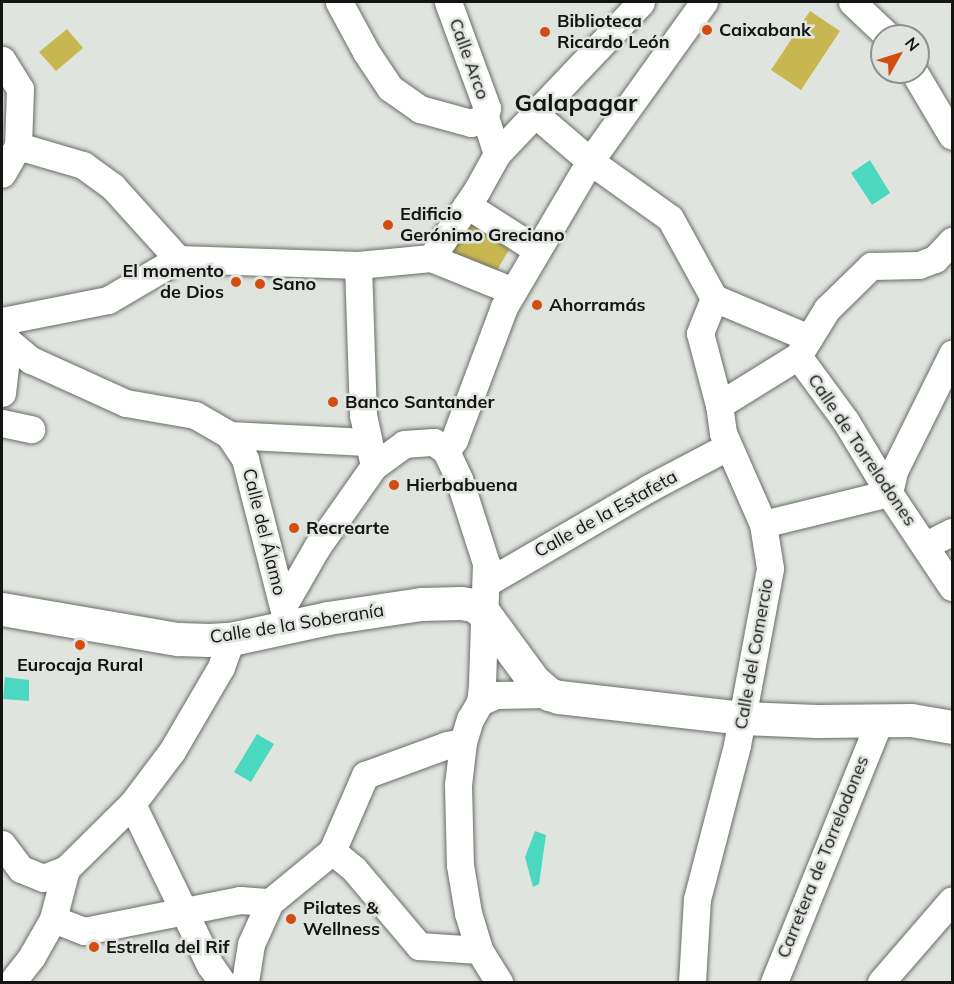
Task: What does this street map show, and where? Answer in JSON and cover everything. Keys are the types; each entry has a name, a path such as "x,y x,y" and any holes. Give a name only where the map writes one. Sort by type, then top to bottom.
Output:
{"main road":[{"name":"Calle de la Soberanía","path":"2,609 178,639 231,639 286,616 421,604 473,605 485,598"},
{"path":"485,598 504,636 529,676 549,694"},
{"name":"Carretera de Torrelodones","path":"549,694 569,700 742,718 818,722 911,720 952,727"},
{"name":"Carretera de Torrelodones","path":"818,722 907,737 952,749"}],"street":[{"path":"339,2 366,52 390,88 420,109 471,123 485,117"},
{"name":"Calle Arco","path":"448,2 487,108 485,117 497,154"},
{"path":"423,259 472,197 497,154 641,2"},
{"path":"446,451 454,440 504,307 513,291 590,161 704,2"},
{"path":"852,2 875,24"},
{"path":"2,60 20,89 18,146 2,174"},
{"path":"921,84 952,136"},
{"path":"535,114 590,161 670,218 714,298 803,347"},
{"path":"18,146 83,165 113,187 178,259"},
{"path":"472,197 537,250"},
{"path":"719,405 803,347 827,309 871,266 919,265 935,259 952,240"},
{"path":"2,393 4,330 108,300 178,259 358,265 423,259 513,291"},
{"path":"286,616 317,547 370,454 363,415 358,265"},
{"name":"Calle del Comercio","path":"692,982 697,899 742,718 770,568 763,524 727,447 719,405 700,333 714,298"},
{"name":"Calle del Álamo","path":"4,330 31,360 126,403 195,415 229,435 245,459 286,616"},
{"name":"Calle de Torrelodones","path":"803,347 889,493 952,587"},
{"path":"763,524 889,493 894,471 952,354"},
{"path":"2,423 31,429"},
{"path":"229,435 370,454 404,444 434,442 446,451 459,479 481,542 485,598 484,671 480,702 470,719 463,742 458,785 460,866 468,913 479,950 499,982"},
{"name":"Calle de la Estafeta","path":"485,598 649,488 727,447"},
{"name":"Calle de Torrelodones","path":"926,545 952,532"},
{"path":"2,844 21,869 43,878 66,869 132,804 172,751 221,667 231,639"},
{"name":"Carretera de Torrelodones","path":"480,702 496,695 549,694"},
{"name":"Carretera de Torrelodones","path":"774,982 875,732"},
{"name":"Carretera de Torrelodones","path":"907,737 921,733 952,740"},
{"path":"245,982 251,944 270,902 332,850 365,775 447,745 463,742"},
{"path":"132,804 186,910 210,965 222,982"},
{"path":"332,850 354,869 419,946 479,950"},
{"path":"18,980 53,919 66,869"},
{"path":"53,919 84,931 240,900 270,902"},
{"path":"881,982 952,900"}],"shaded area":[{"path":"810,11 840,31 801,90 771,70"},
{"path":"67,29 83,48 56,71 39,52"},
{"path":"870,160 890,193 872,205 851,173"},
{"path":"472,216 514,241 496,272 448,252"},
{"path":"5,677 29,680 29,701 3,699"},
{"path":"257,734 274,744 251,782 234,772"},
{"path":"535,831 546,835 539,884 533,887 525,857"}],"place":[{"name":"Caixabank","path":"707,30"},
{"name":"Biblioteca Ricardo León","path":"545,32"},
{"name":"Edificio Gerónimo Greciano","path":"388,225"},
{"name":"El momento de Dios","path":"236,282"},
{"name":"Sano","path":"260,284"},
{"name":"Ahorramás","path":"537,305"},
{"name":"Banco Santander","path":"333,402"},
{"name":"Hierbabuena","path":"394,485"},
{"name":"Recrearte","path":"294,528"},
{"name":"Eurocaja Rural","path":"80,645"},
{"name":"Pilates & Wellness","path":"291,919"},
{"name":"Estrella del Rif","path":"94,947"}],"district":[{"name":"Galapagar","path":"576,103"}]}
